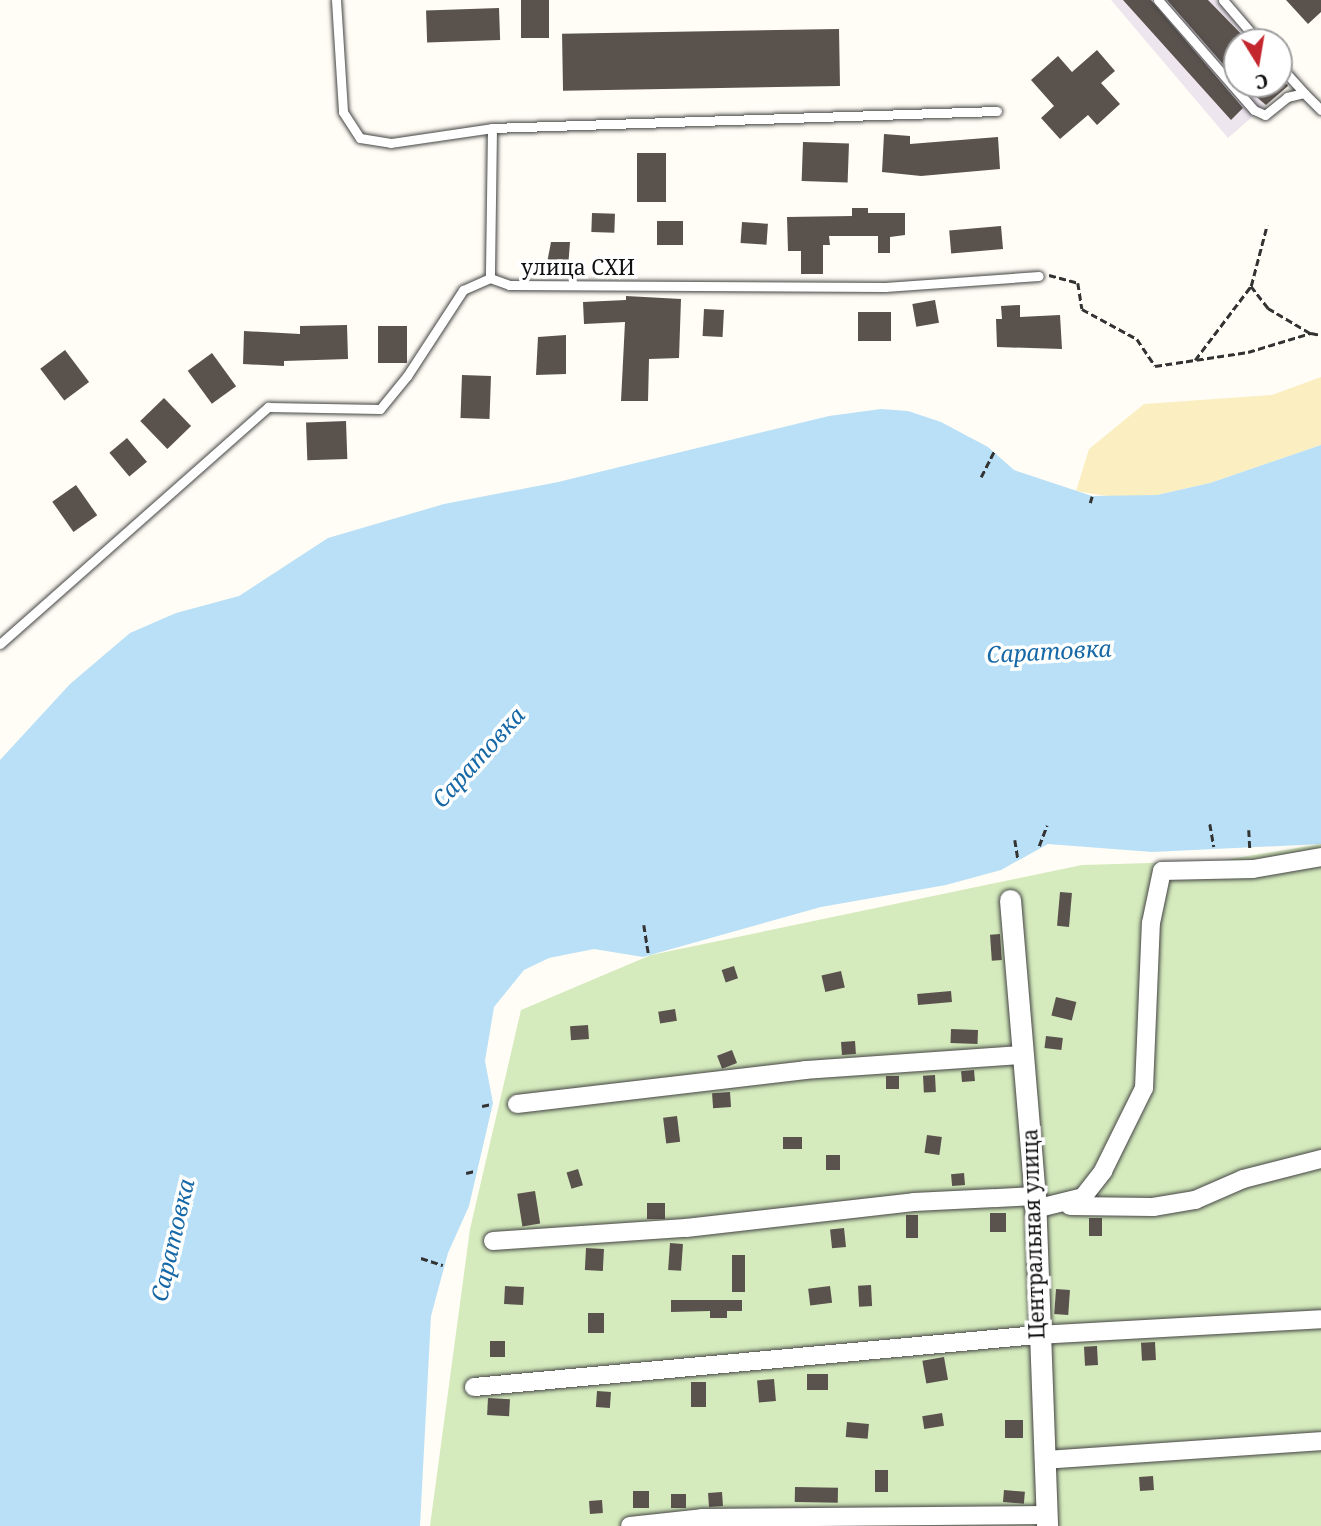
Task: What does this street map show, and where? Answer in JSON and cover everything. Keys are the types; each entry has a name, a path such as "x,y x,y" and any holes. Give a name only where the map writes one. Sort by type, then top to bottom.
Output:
{"street":[{"path":"1060,1206 1083,1197 1103,1171 1144,1088 1151,923 1162,871 1253,869 1321,858"},
{"name":"Центральная улица","path":"1010,900 1035,1203 1037,1335 1047,1520"},
{"path":"517,1104 805,1070 1022,1055"},
{"path":"493,1241 686,1228 914,1202 1153,1207 1195,1200 1243,1179 1321,1159"},
{"path":"474,1387 1037,1335 1321,1319"},
{"path":"1044,1460 1321,1441"},
{"path":"630,1526 702,1518 1047,1520"}],"lane":[{"path":"335,0 343,113 360,138 391,143 492,128 997,111"},
{"path":"1158,0 1254,110 1265,115 1287,97 1304,93"},
{"path":"1223,0 1247,28"},
{"path":"1293,81 1321,110"},
{"name":"улица СХИ","path":"492,128 490,278 509,285 885,287 1042,276"},
{"path":"0,644 268,407 380,409 407,376 463,290 490,278"}],"path":[{"path":"1195,360 1251,286 1267,225"},
{"path":"1042,276 1078,283 1082,309 1137,339 1155,366 1248,352 1311,333"},
{"path":"1251,286 1268,308 1311,333 1321,335"},
{"path":"981,477 994,451"},
{"path":"1090,503 1092,496"},
{"path":"1210,824 1214,847"},
{"path":"1039,846 1047,825"},
{"path":"1249,830 1250,849"},
{"path":"1015,840 1018,859"},
{"path":"644,925 649,955"},
{"path":"482,1106 492,1104"},
{"path":"466,1172 475,1171"},
{"path":"421,1258 443,1265"}],"shaded area":[{"path":"1111,0 1229,0 1254,28 1223,28 1223,98 1274,98 1228,138"}],"green space":[{"path":"1321,844 1321,1526 430,1526 470,1229 521,1010 651,955 1082,865 1218,861"}],"sand":[{"path":"1321,377 1321,445 1210,483 1157,495 1119,498 1076,491 1089,449 1144,404 1272,395"}],"water":[{"name":"Саратовка","path":"881,409 908,411 941,422 988,447 1014,470 1092,496 1157,495 1210,483 1321,445 1321,844 1152,852 1048,844 1001,870 946,885 821,907 643,957 594,949 549,958 524,970 494,1007 485,1061 493,1103 469,1206 448,1253 431,1316 420,1526 0,1526 0,760 70,684 130,633 176,613 239,596 328,538 444,504 558,482 829,416"}],"building":[{"path":"521,0 549,0 549,38 521,38"},
{"path":"1123,0 1151,0 1223,85 1223,98 1234,98 1243,108 1231,120"},
{"path":"1167,0 1208,0 1235,28 1223,28 1223,64"},
{"path":"1286,0 1321,0 1321,12 1308,24"},
{"path":"499,8 500,40 427,43 426,11"},
{"path":"839,29 840,86 563,91 562,34"},
{"path":"1097,50 1115,71 1101,83 1120,104 1097,125 1088,115 1060,139 1041,118 1054,106 1031,80 1058,56 1072,72"},
{"path":"1258,98 1274,98 1266,105"},
{"path":"884,134 910,136 910,144 998,137 1000,169 921,176 882,172"},
{"path":"803,142 849,144 848,183 802,181"},
{"path":"637,153 666,153 666,202 637,202"},
{"path":"852,208 868,208 868,213 905,213 905,235 890,237 890,253 878,253 878,236 829,236 830,245 823,245 823,274 801,274 801,251 788,251 787,217 852,216"},
{"path":"592,213 615,214 614,233 591,232"},
{"path":"657,221 683,221 683,245 657,245"},
{"path":"742,222 768,224 766,245 741,243"},
{"path":"1001,226 1003,249 951,253 949,231"},
{"path":"551,242 570,242 568,268 547,263"},
{"path":"626,296 681,299 679,358 649,359 648,401 621,401 625,322 584,324 583,302 626,300"},
{"path":"935,300 939,323 916,327 912,304"},
{"path":"1020,305 1020,317 1060,315 1062,349 997,347 996,319 1002,319 1001,306"},
{"path":"704,309 724,310 723,337 703,336"},
{"path":"858,312 891,312 891,341 858,341"},
{"path":"347,325 348,359 284,361 284,366 243,364 244,331 300,334 300,326"},
{"path":"378,326 407,326 407,363 378,363"},
{"path":"566,335 566,374 536,375 538,337"},
{"path":"65,350 89,382 64,401 40,369"},
{"path":"212,353 236,386 212,404 188,371"},
{"path":"462,375 491,376 489,419 460,418"},
{"path":"164,398 191,426 167,449 140,421"},
{"path":"346,421 347,459 307,460 306,422"},
{"path":"127,438 147,462 129,477 109,453"},
{"path":"76,485 97,515 73,532 52,502"},
{"path":"1060,892 1072,893 1069,927 1057,926"},
{"path":"1000,934 1002,960 992,961 990,935"},
{"path":"734,966 738,978 726,982 722,970"},
{"path":"841,971 845,988 825,992 822,975"},
{"path":"951,991 952,1002 918,1005 917,994"},
{"path":"1056,997 1076,1002 1072,1021 1051,1015"},
{"path":"675,1009 677,1021 660,1024 658,1012"},
{"path":"588,1025 589,1039 571,1040 570,1026"},
{"path":"951,1029 978,1030 977,1044 951,1043"},
{"path":"1046,1036 1063,1038 1061,1050 1045,1048"},
{"path":"855,1041 856,1054 842,1055 841,1042"},
{"path":"732,1050 737,1063 722,1069 717,1056"},
{"path":"974,1070 975,1081 962,1082 961,1071"},
{"path":"935,1075 936,1092 924,1093 923,1076"},
{"path":"886,1076 899,1076 899,1089 886,1089"},
{"path":"730,1092 731,1107 713,1108 712,1093"},
{"path":"677,1116 680,1142 666,1144 663,1118"},
{"path":"927,1135 942,1137 939,1155 924,1153"},
{"path":"783,1137 802,1137 802,1149 783,1149"},
{"path":"826,1155 840,1155 840,1170 826,1170"},
{"path":"578,1169 583,1185 571,1189 567,1173"},
{"path":"964,1173 965,1185 952,1186 951,1174"},
{"path":"535,1191 540,1224 522,1226 517,1194"},
{"path":"647,1203 665,1203 665,1219 647,1219"},
{"path":"990,1213 1006,1213 1006,1232 990,1232"},
{"path":"906,1215 918,1215 918,1238 906,1238"},
{"path":"1089,1218 1102,1218 1102,1236 1089,1236"},
{"path":"844,1228 846,1247 832,1248 830,1229"},
{"path":"670,1243 683,1244 681,1271 668,1270"},
{"path":"586,1248 604,1249 603,1271 585,1270"},
{"path":"732,1255 745,1255 745,1292 732,1292"},
{"path":"871,1285 872,1306 859,1307 858,1286"},
{"path":"505,1286 524,1287 523,1305 504,1304"},
{"path":"830,1286 832,1303 810,1306 808,1289"},
{"path":"1056,1289 1070,1290 1068,1315 1054,1314"},
{"path":"671,1300 742,1300 742,1311 727,1311 727,1318 710,1318 710,1311 671,1312"},
{"path":"588,1313 604,1313 604,1333 588,1333"},
{"path":"490,1341 505,1341 505,1357 490,1357"},
{"path":"1155,1342 1156,1360 1142,1361 1141,1343"},
{"path":"1097,1346 1098,1365 1085,1366 1084,1347"},
{"path":"944,1357 948,1380 926,1383 922,1361"},
{"path":"807,1374 828,1374 828,1390 807,1390"},
{"path":"774,1379 776,1401 759,1402 757,1380"},
{"path":"691,1382 706,1382 706,1407 691,1407"},
{"path":"597,1391 611,1392 610,1408 596,1407"},
{"path":"488,1398 510,1399 509,1416 487,1415"},
{"path":"942,1413 944,1426 924,1429 922,1416"},
{"path":"1005,1420 1023,1420 1023,1438 1005,1438"},
{"path":"847,1422 869,1424 868,1439 846,1437"},
{"path":"875,1470 888,1470 888,1492 875,1492"},
{"path":"1153,1476 1154,1490 1140,1491 1139,1477"},
{"path":"795,1487 838,1488 838,1503 795,1502"},
{"path":"1004,1490 1025,1492 1024,1504 1003,1502"},
{"path":"633,1491 649,1491 649,1508 633,1508"},
{"path":"722,1492 723,1506 709,1507 708,1493"},
{"path":"671,1494 686,1494 686,1508 671,1508"},
{"path":"602,1500 603,1513 590,1514 589,1501"}]}
